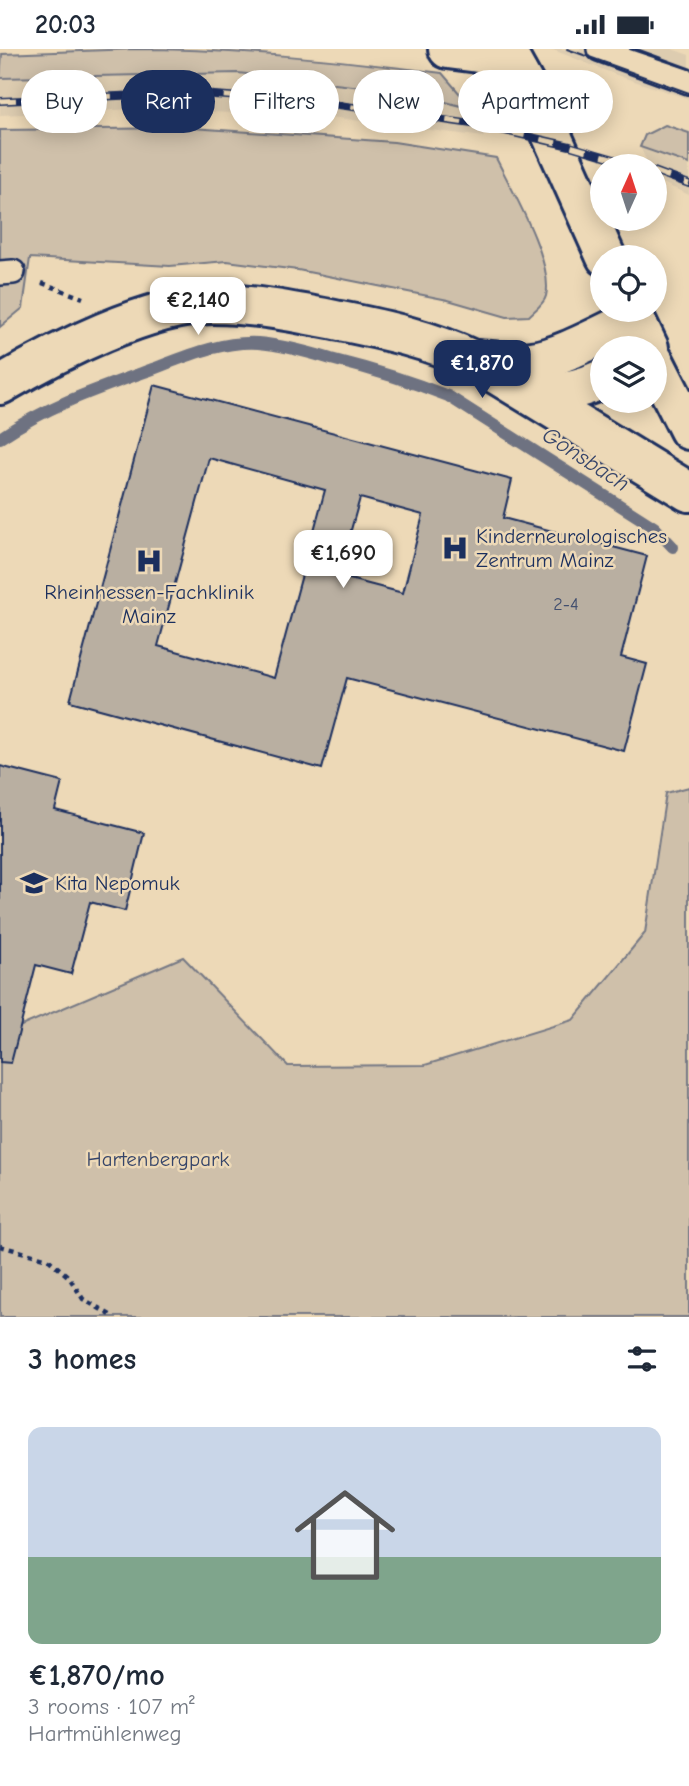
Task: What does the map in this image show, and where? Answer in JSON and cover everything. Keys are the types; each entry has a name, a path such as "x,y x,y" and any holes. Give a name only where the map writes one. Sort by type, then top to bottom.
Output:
{"street":[{"path":"448,49 510,52 547,125 601,245"},
{"path":"0,385 31,366 125,325 168,311 211,304 295,312 370,327 439,345 473,360 689,492"},
{"path":"473,360 517,363 536,361 637,331"},
{"path":"521,389 557,393 590,384"},
{"path":"667,387 689,430"}],"lane":[{"path":"599,49 689,82"}],"path":[{"path":"7,273 86,300"},
{"path":"0,1246 48,1259 69,1277 83,1299 114,1317"}],"shaded area":[{"path":"551,49 672,49 689,55 689,99 619,76 613,74 613,70 604,70"},
{"path":"215,73 229,73 229,113 215,112"},
{"path":"121,75 121,110 107,110 107,76"},
{"path":"0,78 21,78 21,114 0,115"},
{"path":"339,84 353,86 353,120 339,118"},
{"path":"444,102 458,105 458,133 482,133 484,137 444,132"},
{"path":"640,147 658,154 643,154"},
{"path":"667,157 689,166 689,195 667,185"}],"green space":[{"path":"134,49 212,51 416,70 353,70 353,86 339,84 339,70 229,70 229,73 215,73 215,70 121,70 121,75 107,76 107,70 21,70 21,78 0,78 2,54"},
{"path":"444,75 458,92 458,105 444,102"},
{"path":"665,125 689,133 689,164 667,156 667,154 640,147 645,135"},
{"path":"107,129 121,129 121,133 215,133 215,130 229,131 229,133 394,142 496,158 538,246 547,282 545,299 529,316 507,317 448,300 298,270 227,261 170,266 30,258 23,308 0,327 0,130 21,130 21,133 107,133"},
{"name":"Hartenbergpark","path":"689,787 689,1317 0,1317 0,1035 183,957 288,1066 425,1065 573,1020 645,933 666,793"}],"building":[{"path":"154,385 512,480 503,518 647,556 621,657 647,664 624,751 347,678 322,769 70,701","holes":["209,458 325,490 274,678 158,646","360,498 423,515 403,593 338,576"]},
{"path":"0,766 62,782 55,810 144,833 125,911 90,902 71,974 36,965 11,1063 0,1062"}],"waterway":[{"name":"Gonsbach","path":"0,438 73,399 190,355 216,347 244,343 276,345 376,371 448,396 654,527 673,547"}],"tram line":[{"path":"567,49 689,93"},
{"path":"630,49 689,69"}],"railway":[{"path":"0,101 188,93 332,104 479,125 597,154"},
{"path":"667,176 689,184"}],"place":[{"name":"Kinderneurologisches Zentrum Mainz","path":"455,548"},
{"name":"Rheinhessen-Fachklinik Mainz","path":"149,561"},
{"name":"Kita Nepomuk","path":"34,883"}]}
